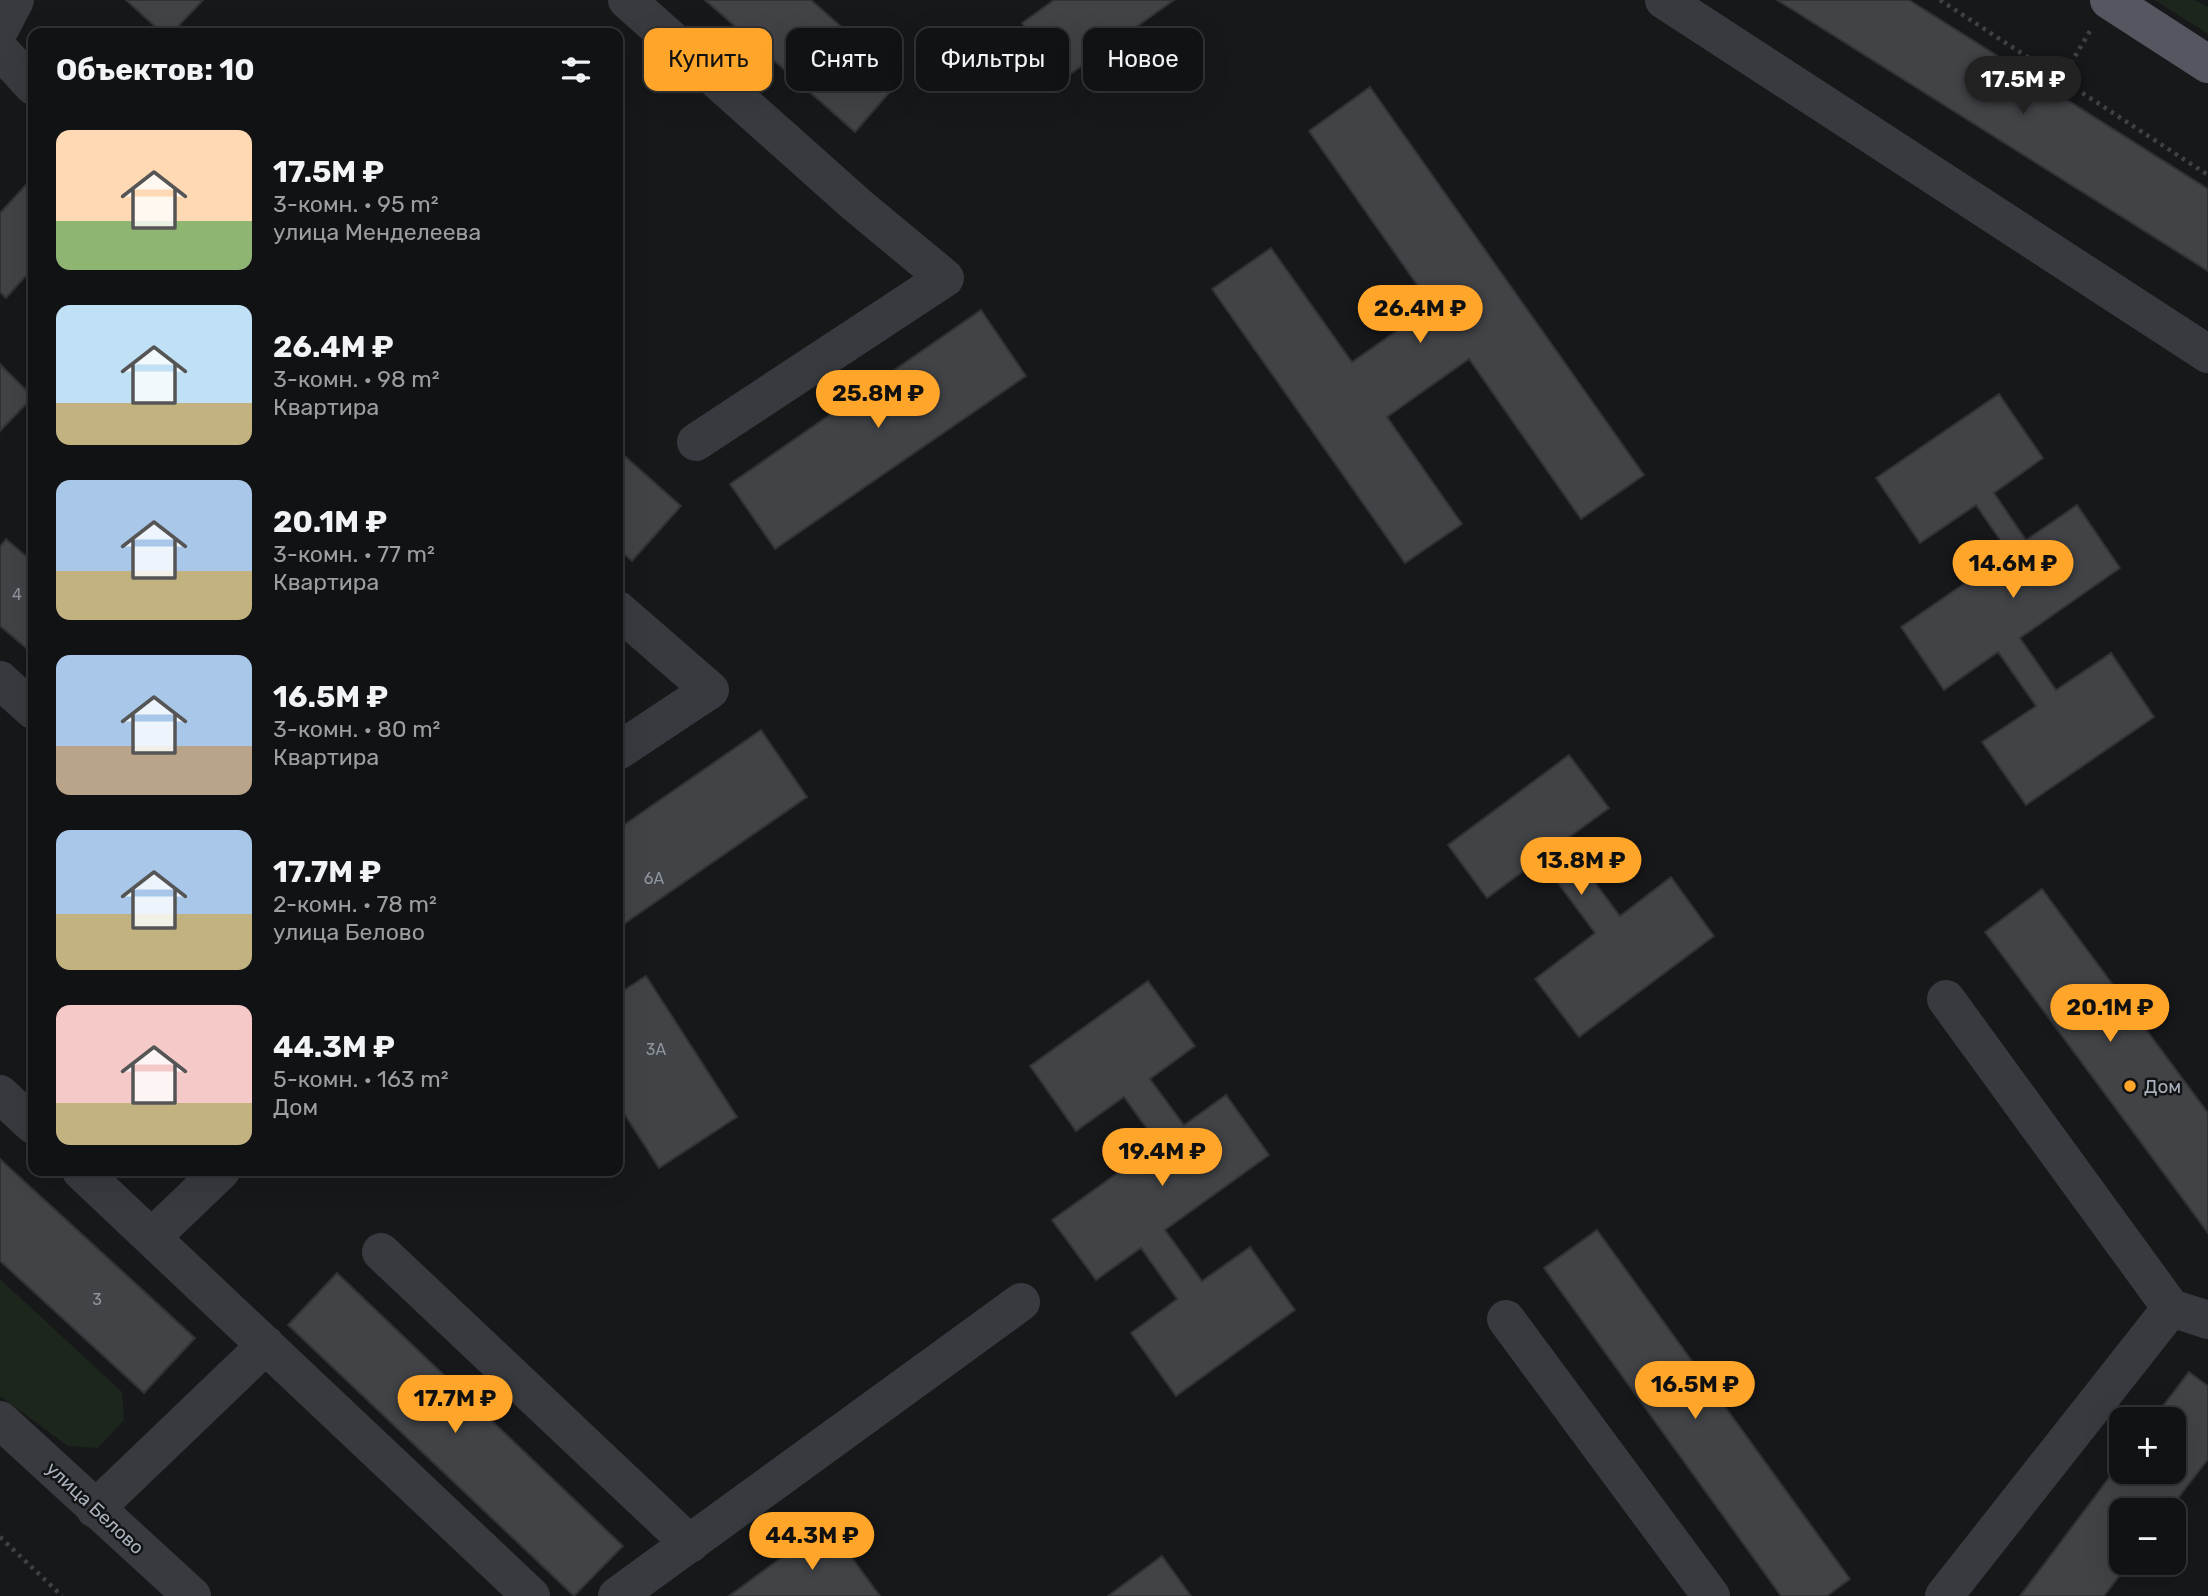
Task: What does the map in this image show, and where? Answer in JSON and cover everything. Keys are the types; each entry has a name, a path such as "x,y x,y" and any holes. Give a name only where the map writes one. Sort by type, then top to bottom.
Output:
{"main road":[{"path":"2102,11 2208,64"}],"street":[{"path":"0,29 15,0"},
{"path":"627,0 857,205 944,278 696,442"},
{"path":"1664,0 2208,354"},
{"path":"0,50 28,81"},
{"path":"623,614 710,690 623,748"},
{"path":"0,680 28,705"},
{"path":"1946,999 2171,1308 2208,1321"},
{"path":"0,1094 28,1120"},
{"path":"86,1176 531,1596"},
{"path":"152,1237 216,1176"},
{"path":"381,1252 690,1544"},
{"path":"617,1596 1021,1302"},
{"path":"1944,1596 2171,1308"},
{"path":"1506,1319 1711,1596"},
{"path":"95,1509 266,1345"},
{"name":"улица Белово","path":"0,1420 192,1596"}],"path":[{"path":"1940,0 2208,175"},
{"path":"2062,78 2102,11"},
{"path":"0,1537 62,1596"}],"shaded area":[{"path":"2155,0 2194,0 2208,7 2208,34"},
{"path":"0,1279 122,1392 124,1420 98,1448 68,1446 0,1396"}],"building":[{"path":"126,0 203,0 177,28 157,28"},
{"path":"705,0 811,0 843,28 786,28 786,71 772,59 772,28 737,28"},
{"path":"1054,0 1174,0 1135,28 1083,28 1083,65 1069,75 1069,28 1026,28 1022,23"},
{"path":"1777,0 1909,0 2208,189 2208,271"},
{"path":"1370,87 1644,475 1581,519 1469,359 1387,417 1462,524 1405,563 1212,289 1271,248 1352,362 1432,306 1309,131"},
{"path":"808,91 891,91 855,132"},
{"path":"28,182 28,274 6,298 0,292 0,213"},
{"path":"981,310 1026,376 775,549 730,484"},
{"path":"0,364 28,392 28,402 0,431"},
{"path":"1999,394 2043,458 1994,493 2026,540 2077,505 2120,568 2020,638 2056,690 2111,653 2154,717 2026,805 1982,742 2036,706 1998,652 1944,690 1901,627 2009,553 1976,505 1920,543 1876,478"},
{"path":"623,454 681,506 632,561 623,553"},
{"path":"6,539 28,558 28,650 0,626 0,547"},
{"path":"761,730 807,797 623,925 623,826"},
{"path":"1569,755 1609,808 1564,841 1620,916 1671,877 1714,936 1579,1037 1535,979 1595,933 1540,859 1487,898 1448,845"},
{"path":"2042,889 2208,1113 2208,1233 1985,932"},
{"path":"646,976 737,1117 659,1168 623,1112 623,991"},
{"path":"1148,981 1195,1046 1150,1079 1184,1125 1226,1095 1269,1155 1165,1230 1202,1281 1250,1247 1295,1310 1176,1396 1131,1333 1177,1299 1141,1248 1096,1280 1052,1220 1158,1144 1124,1097 1076,1131 1030,1066"},
{"path":"0,1159 195,1338 144,1393 0,1261"},
{"path":"1597,1230 1850,1579 1827,1596 1781,1596 1544,1268"},
{"path":"337,1273 623,1546 574,1596 288,1325"},
{"path":"2189,1372 2208,1386 2208,1459 2178,1498 2109,1498 2109,1575 2120,1575 2104,1596 2020,1596 2109,1478 2109,1484 2186,1484 2186,1407 2162,1407"},
{"path":"827,1524 880,1596 729,1596"},
{"path":"1162,1556 1191,1596 1108,1596"}],"place":[{"name":"Дом","path":"2130,1086"}]}
